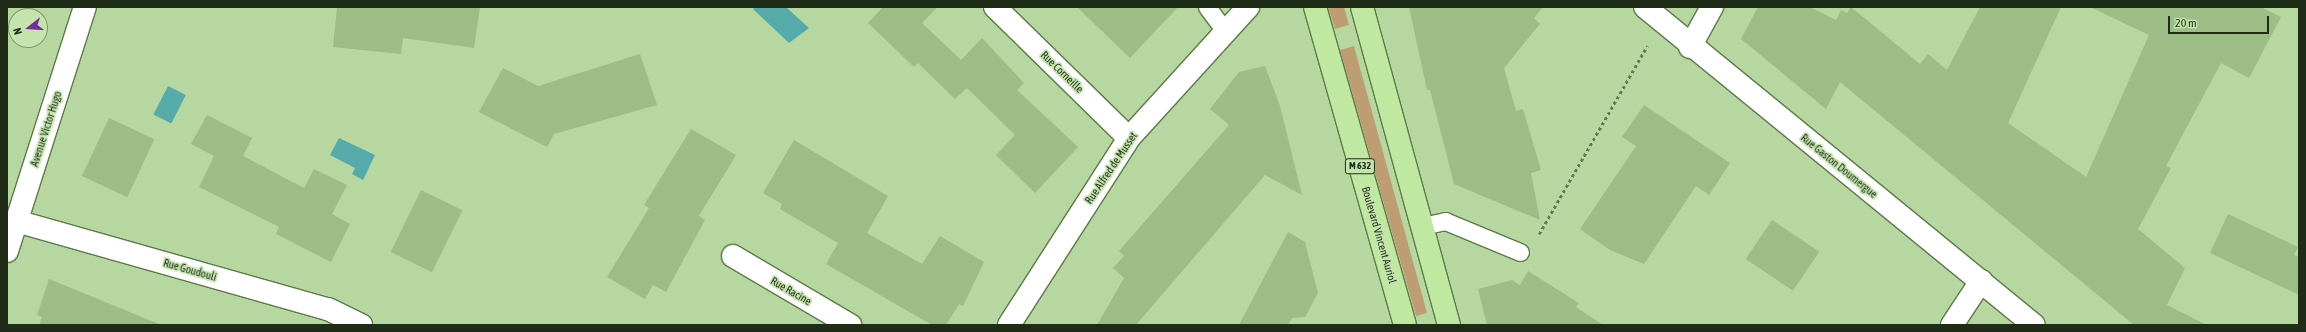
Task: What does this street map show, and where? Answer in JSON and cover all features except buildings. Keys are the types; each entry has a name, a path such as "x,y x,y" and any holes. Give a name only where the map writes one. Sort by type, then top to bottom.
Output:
{"main road":[{"name":"Boulevard Vincent Auriol","path":"1315,7 1404,325"},
{"path":"1362,7 1449,325"}],"street":[{"name":"Avenue Victor Hugo","path":"7,251 85,7"},
{"name":"Rue Corneille","path":"995,7 1129,138"},
{"name":"Rue Alfred de Musset","path":"1009,325 1129,138 1248,7"},
{"name":"Rue Gaston Doumergue","path":"1645,7 1690,47 2034,325"},
{"path":"1690,47 1712,7"},
{"name":"Rue Goudouli","path":"16,221 328,309 361,325"},
{"name":"Rue Racine","path":"733,256 850,325"},
{"path":"1952,325 1981,281"}],"lane":[{"path":"1207,7 1226,32"},
{"path":"1422,226 1444,221 1520,252"}],"path":[{"path":"1520,252 1541,232 1662,21"}],"shaded area":[{"path":"1328,7 1344,7 1349,25 1335,29"},
{"path":"1354,46 1427,313 1416,316 1340,50"}],"water":[{"path":"755,7 786,7 809,28 789,43 753,9"},
{"path":"168,86 186,95 171,124 153,115"},
{"path":"339,138 375,155 363,180 352,174 355,168 330,155"}]}
